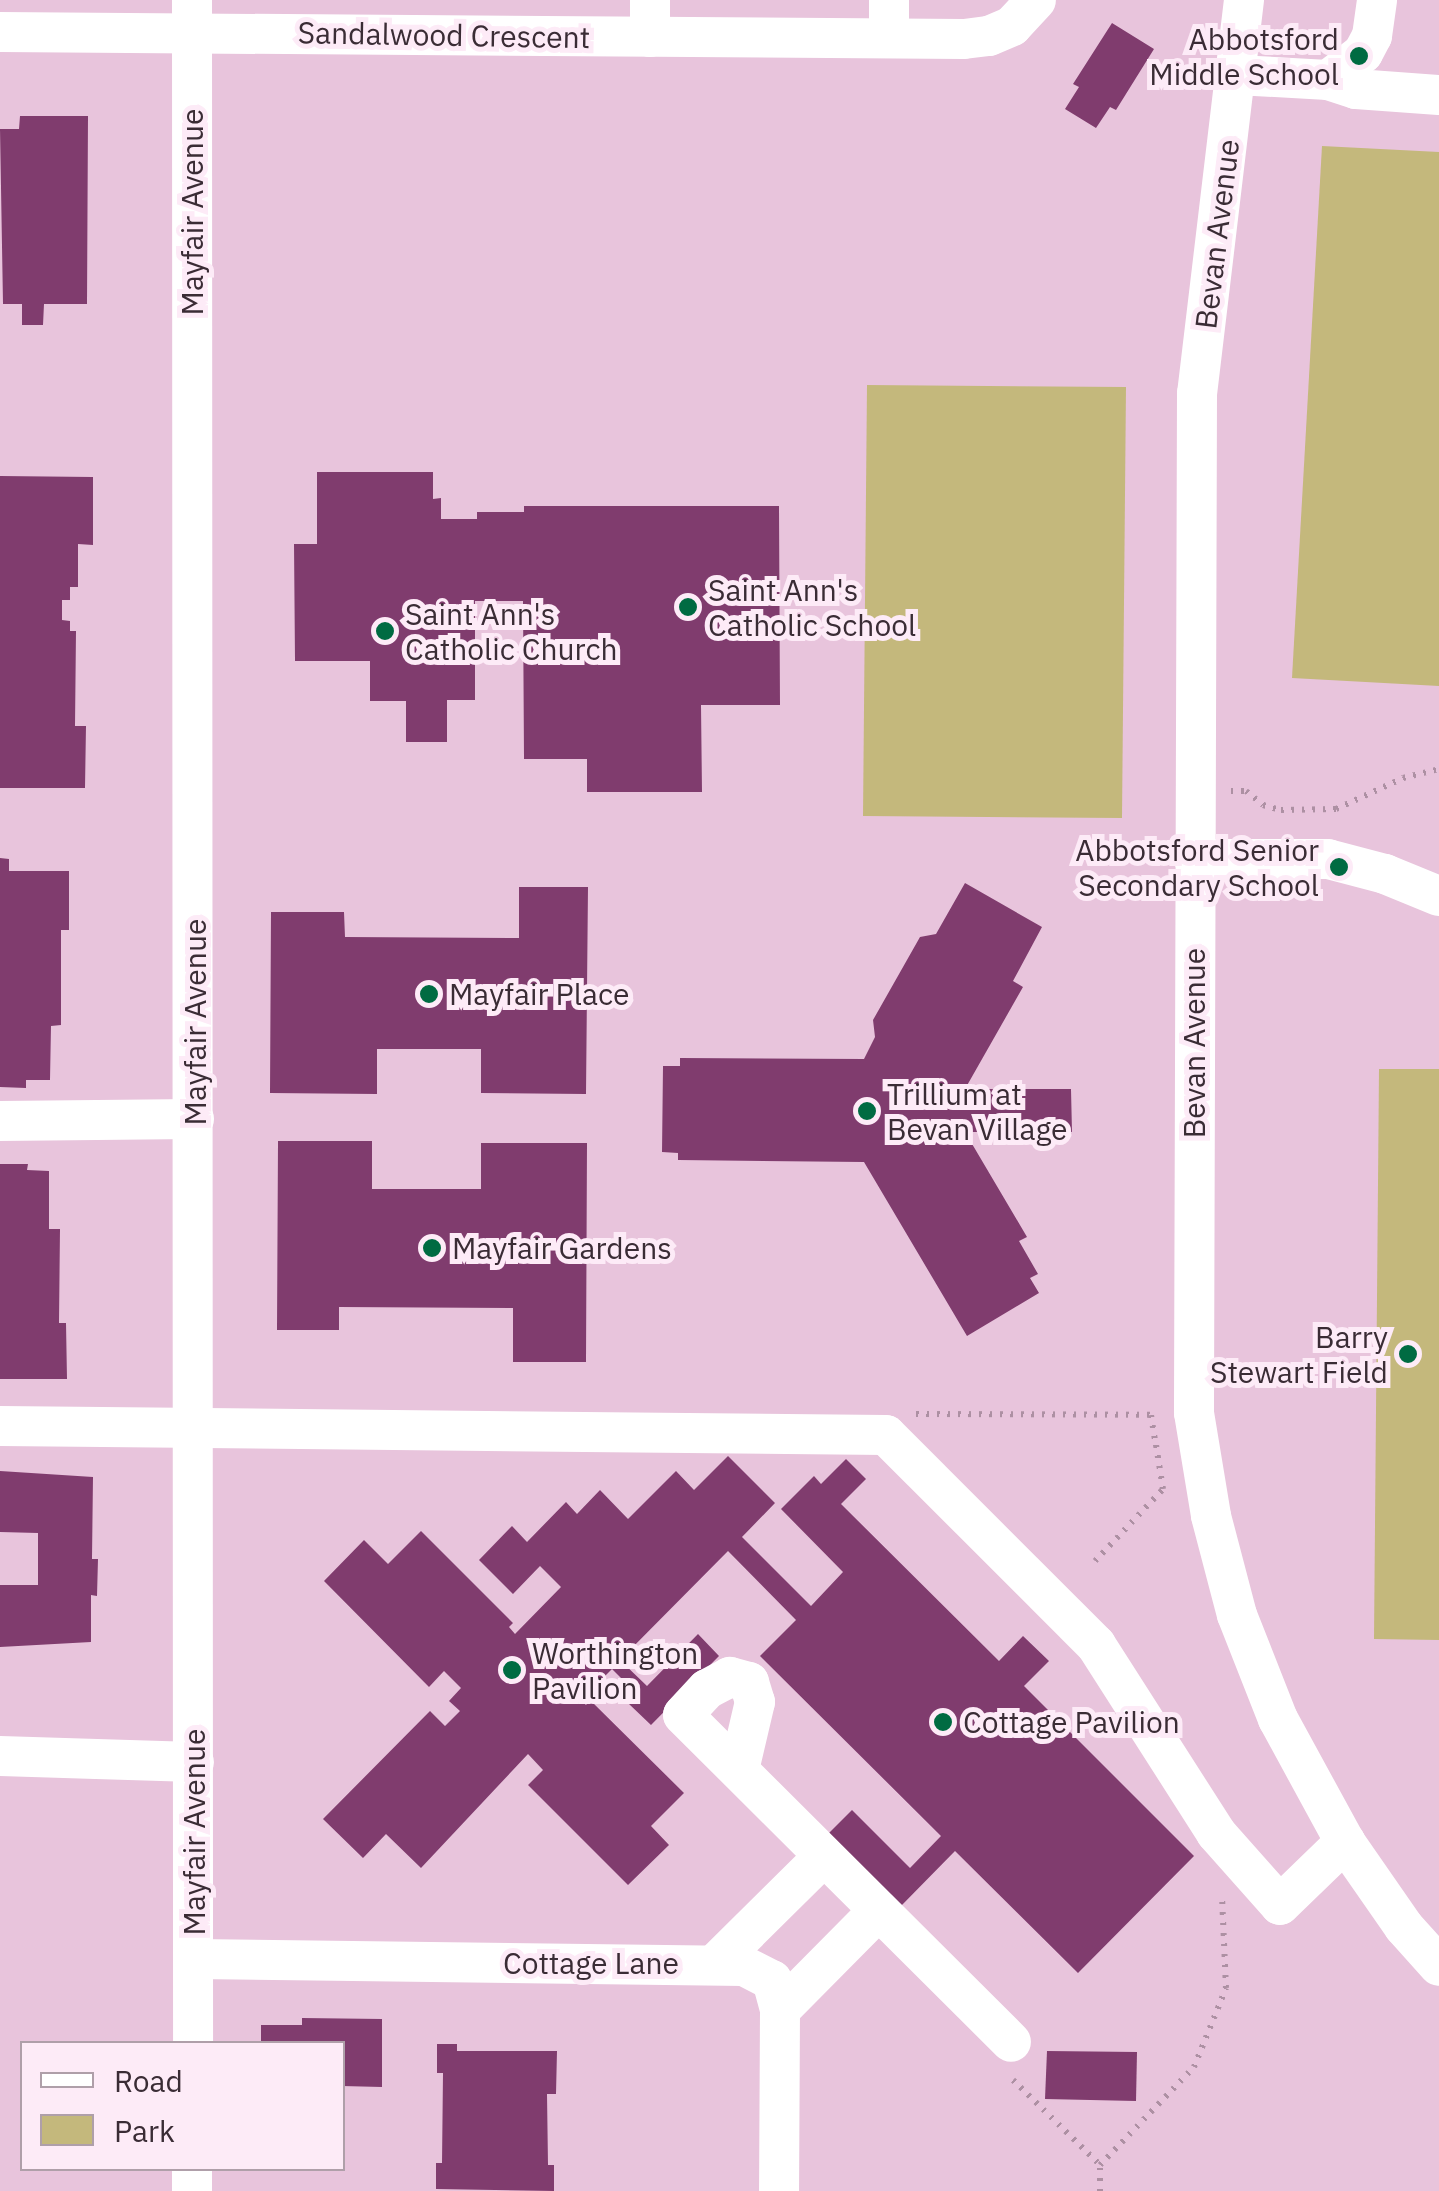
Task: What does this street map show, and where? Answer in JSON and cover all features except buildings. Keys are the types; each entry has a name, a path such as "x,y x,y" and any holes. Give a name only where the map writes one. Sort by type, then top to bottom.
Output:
{"street":[{"name":"Sandalwood Crescent","path":"0,32 192,16 889,19 989,36 1012,26 1036,0"},
{"name":"Bevan Avenue","path":"1244,0 1196,393 1193,1301 1197,1444 1236,1616 1278,1719 1345,1842 1404,1927 1439,1966"},
{"path":"1328,80 1362,53 1372,36 1378,0"},
{"name":"Mayfair Avenue","path":"192,16 193,2041"},
{"path":"1237,74 1328,80 1356,89 1439,95"},
{"path":"1194,858 1328,858 1385,874 1439,896"},
{"path":"0,1121 194,1119"},
{"path":"0,1426 886,1435 1096,1645 1232,1851 1280,1905 1345,1842"},
{"path":"0,1756 194,1762"},
{"path":"739,1770 1011,2042"},
{"path":"716,1964 824,1856"},
{"path":"779,2191 780,2010 878,1911"},
{"name":"Cottage Lane","path":"194,1959 744,1966 772,1980 780,2010"}],"path":[{"path":"1195,791 1246,791 1262,805 1281,810 1336,809 1403,778 1439,769"},
{"path":"1095,1560 1162,1489"},
{"path":"1100,2191 1100,2164 1194,2067 1226,1988 1222,1886 1232,1851"},
{"path":"1011,2042 1000,2066 1100,2164"}],"green space":[{"path":"1322,146 1439,152 1439,686 1292,678"},
{"path":"867,385 1126,387 1122,818 863,816"},
{"name":"Barry Stewart Field","path":"1379,1069 1439,1069 1439,1640 1374,1639"}],"place":[{"name":"Abbotsford Middle School","path":"1359,56"},
{"name":"Saint Ann's Catholic School","path":"688,607"},
{"name":"Saint Ann's Catholic Church","path":"385,631"},
{"name":"Abbotsford Senior Secondary School","path":"1339,867"},
{"name":"Mayfair Place","path":"429,994"},
{"name":"Trillium at Bevan Village","path":"867,1111"},
{"name":"Mayfair Gardens","path":"432,1248"},
{"name":"Barry Stewart Field","path":"1408,1354"},
{"name":"Worthington Pavilion","path":"512,1670"},
{"name":"Cottage Pavilion","path":"943,1722"}]}
